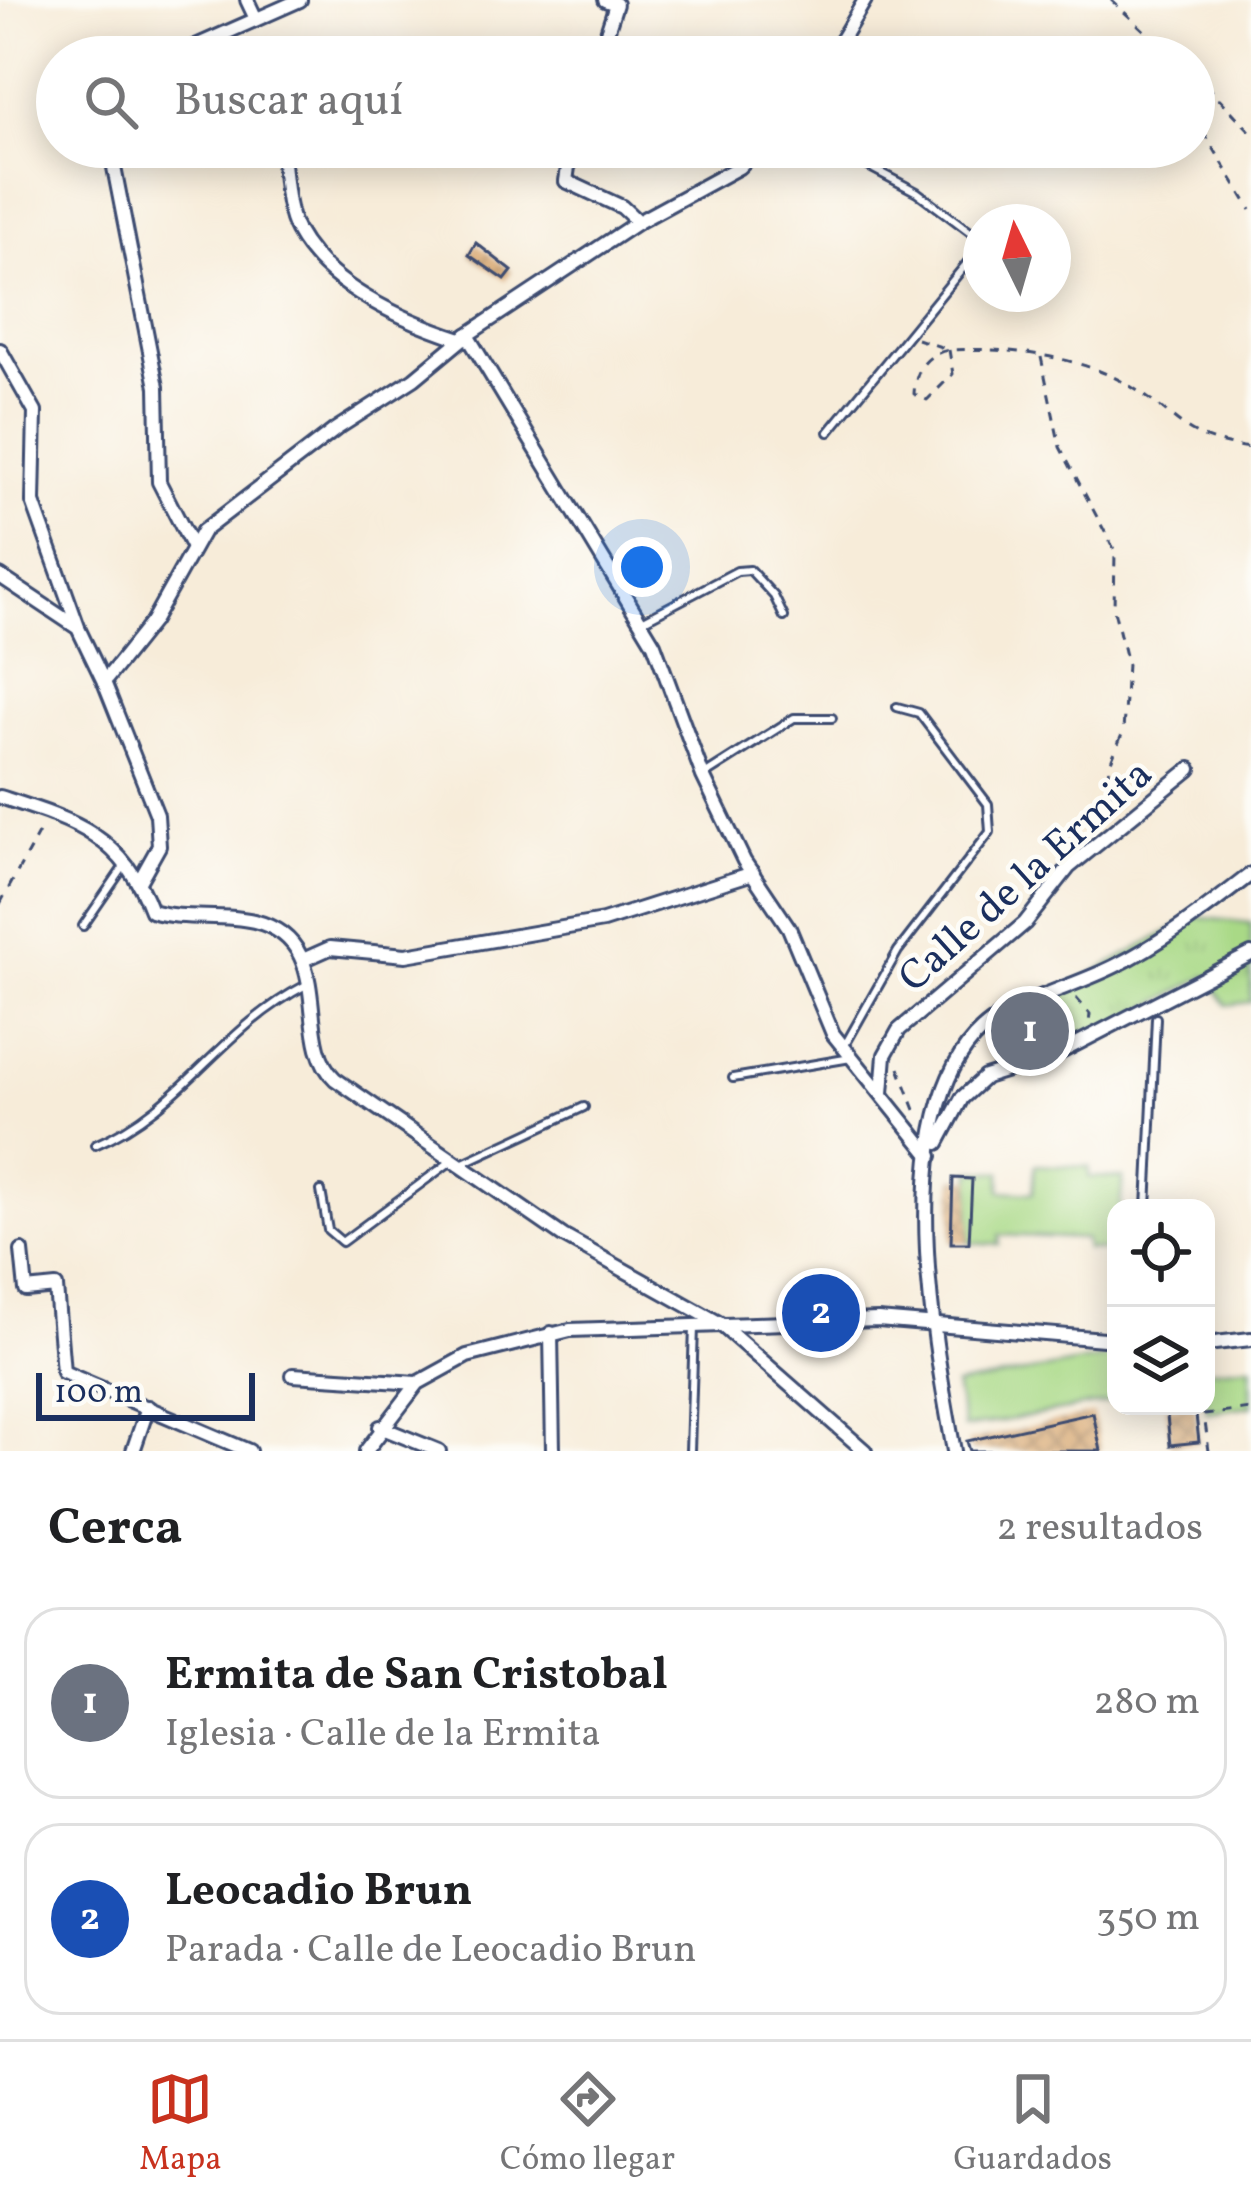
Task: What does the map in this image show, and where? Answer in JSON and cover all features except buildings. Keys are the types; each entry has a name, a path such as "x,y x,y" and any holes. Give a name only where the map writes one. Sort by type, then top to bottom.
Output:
{"street":[{"path":"247,0 256,20"},
{"path":"219,36 300,0"},
{"path":"605,0 616,4 606,36"},
{"path":"844,36 866,0"},
{"path":"114,168 157,387 159,482 193,548"},
{"path":"285,168 295,228 318,260 360,294 464,337 654,644 703,776 753,873 789,928 821,1011 847,1053 931,1156"},
{"path":"568,168 566,181 622,207 638,222"},
{"path":"104,682 152,622 203,531 269,479 414,380 464,337 638,222 737,168"},
{"path":"0,350 35,412 32,502 78,628 157,815 159,846 140,880"},
{"path":"0,576 78,628"},
{"name":"Calle de la Ermita","path":"882,1095 885,1055 899,1030 1025,923 1069,867 1190,769"},
{"path":"0,797 85,824 140,880 152,910 183,920 254,921 282,934 303,960 326,1070 453,1164 582,1248 719,1324 865,1451"},
{"path":"303,960 330,948 406,955 603,921 753,873"},
{"name":"Calle de la Ermita","path":"954,1451 929,1322 931,1156 944,1085 970,1042 999,1018 1143,951 1251,874"},
{"name":"Calle de la Ermita","path":"931,1156 962,1098 976,1083 1087,1039 1251,954"},
{"path":"22,1251 26,1290 56,1288 63,1372 249,1451"},
{"path":"366,1451 418,1383 467,1356 551,1333 694,1324 929,1322 1107,1339"},
{"path":"551,1333 554,1451"},
{"path":"1215,1342 1251,1339"},
{"path":"293,1375 418,1383"},
{"path":"133,1451 148,1407"},
{"path":"380,1427 439,1451"}],"lane":[{"path":"871,168 916,192 963,229"},
{"path":"829,432 963,266"},
{"path":"639,622 737,571 750,570 774,596 784,617"},
{"name":"Calle de la Ermita","path":"847,1053 855,1019 898,951 990,832 988,804 919,713 897,707"},
{"path":"703,776 794,718 832,718"},
{"path":"83,926 125,865"},
{"path":"95,1145 159,1110 206,1057 256,1014 310,984"},
{"path":"1147,1199 1156,1018"},
{"path":"733,1078 847,1053"},
{"path":"321,1191 329,1233 342,1242 453,1164 584,1107"},
{"path":"690,1451 694,1324"}],"path":[{"path":"1111,0 1150,36"},
{"path":"1215,94 1251,132"},
{"path":"1215,151 1251,210"},
{"path":"909,333 949,350"},
{"path":"949,350 953,374 942,390 927,400 914,394 914,379 926,359 949,350 1000,347 1126,384 1193,436 1251,448"},
{"path":"1041,358 1060,447 1114,551 1114,610 1127,664 1123,732 1109,766 1113,809 1108,840"},
{"path":"0,904 25,850 51,813"},
{"path":"1051,996 1080,999 1090,1014 1087,1039"},
{"path":"897,1061 923,1127"},
{"path":"1209,1451 1204,1414 1251,1408"}],"green space":[{"path":"1195,917 1251,923 1251,1002 1227,1005 1207,976 1071,1048 1051,996"},
{"path":"1035,1165 1089,1167 1089,1177 1123,1178 1121,1199 1107,1199 1107,1250 1086,1249 1085,1239 1000,1235 999,1245 969,1243 972,1171 1001,1172 1001,1191 1033,1193"},
{"path":"1107,1358 1107,1403 964,1428 955,1386"},
{"path":"1251,1365 1251,1406 1215,1411 1215,1369"}],"place":[{"name":"Ermita de San Cristobal","path":"1030,1031"},
{"name":"Leocadio Brun","path":"821,1313"}]}
